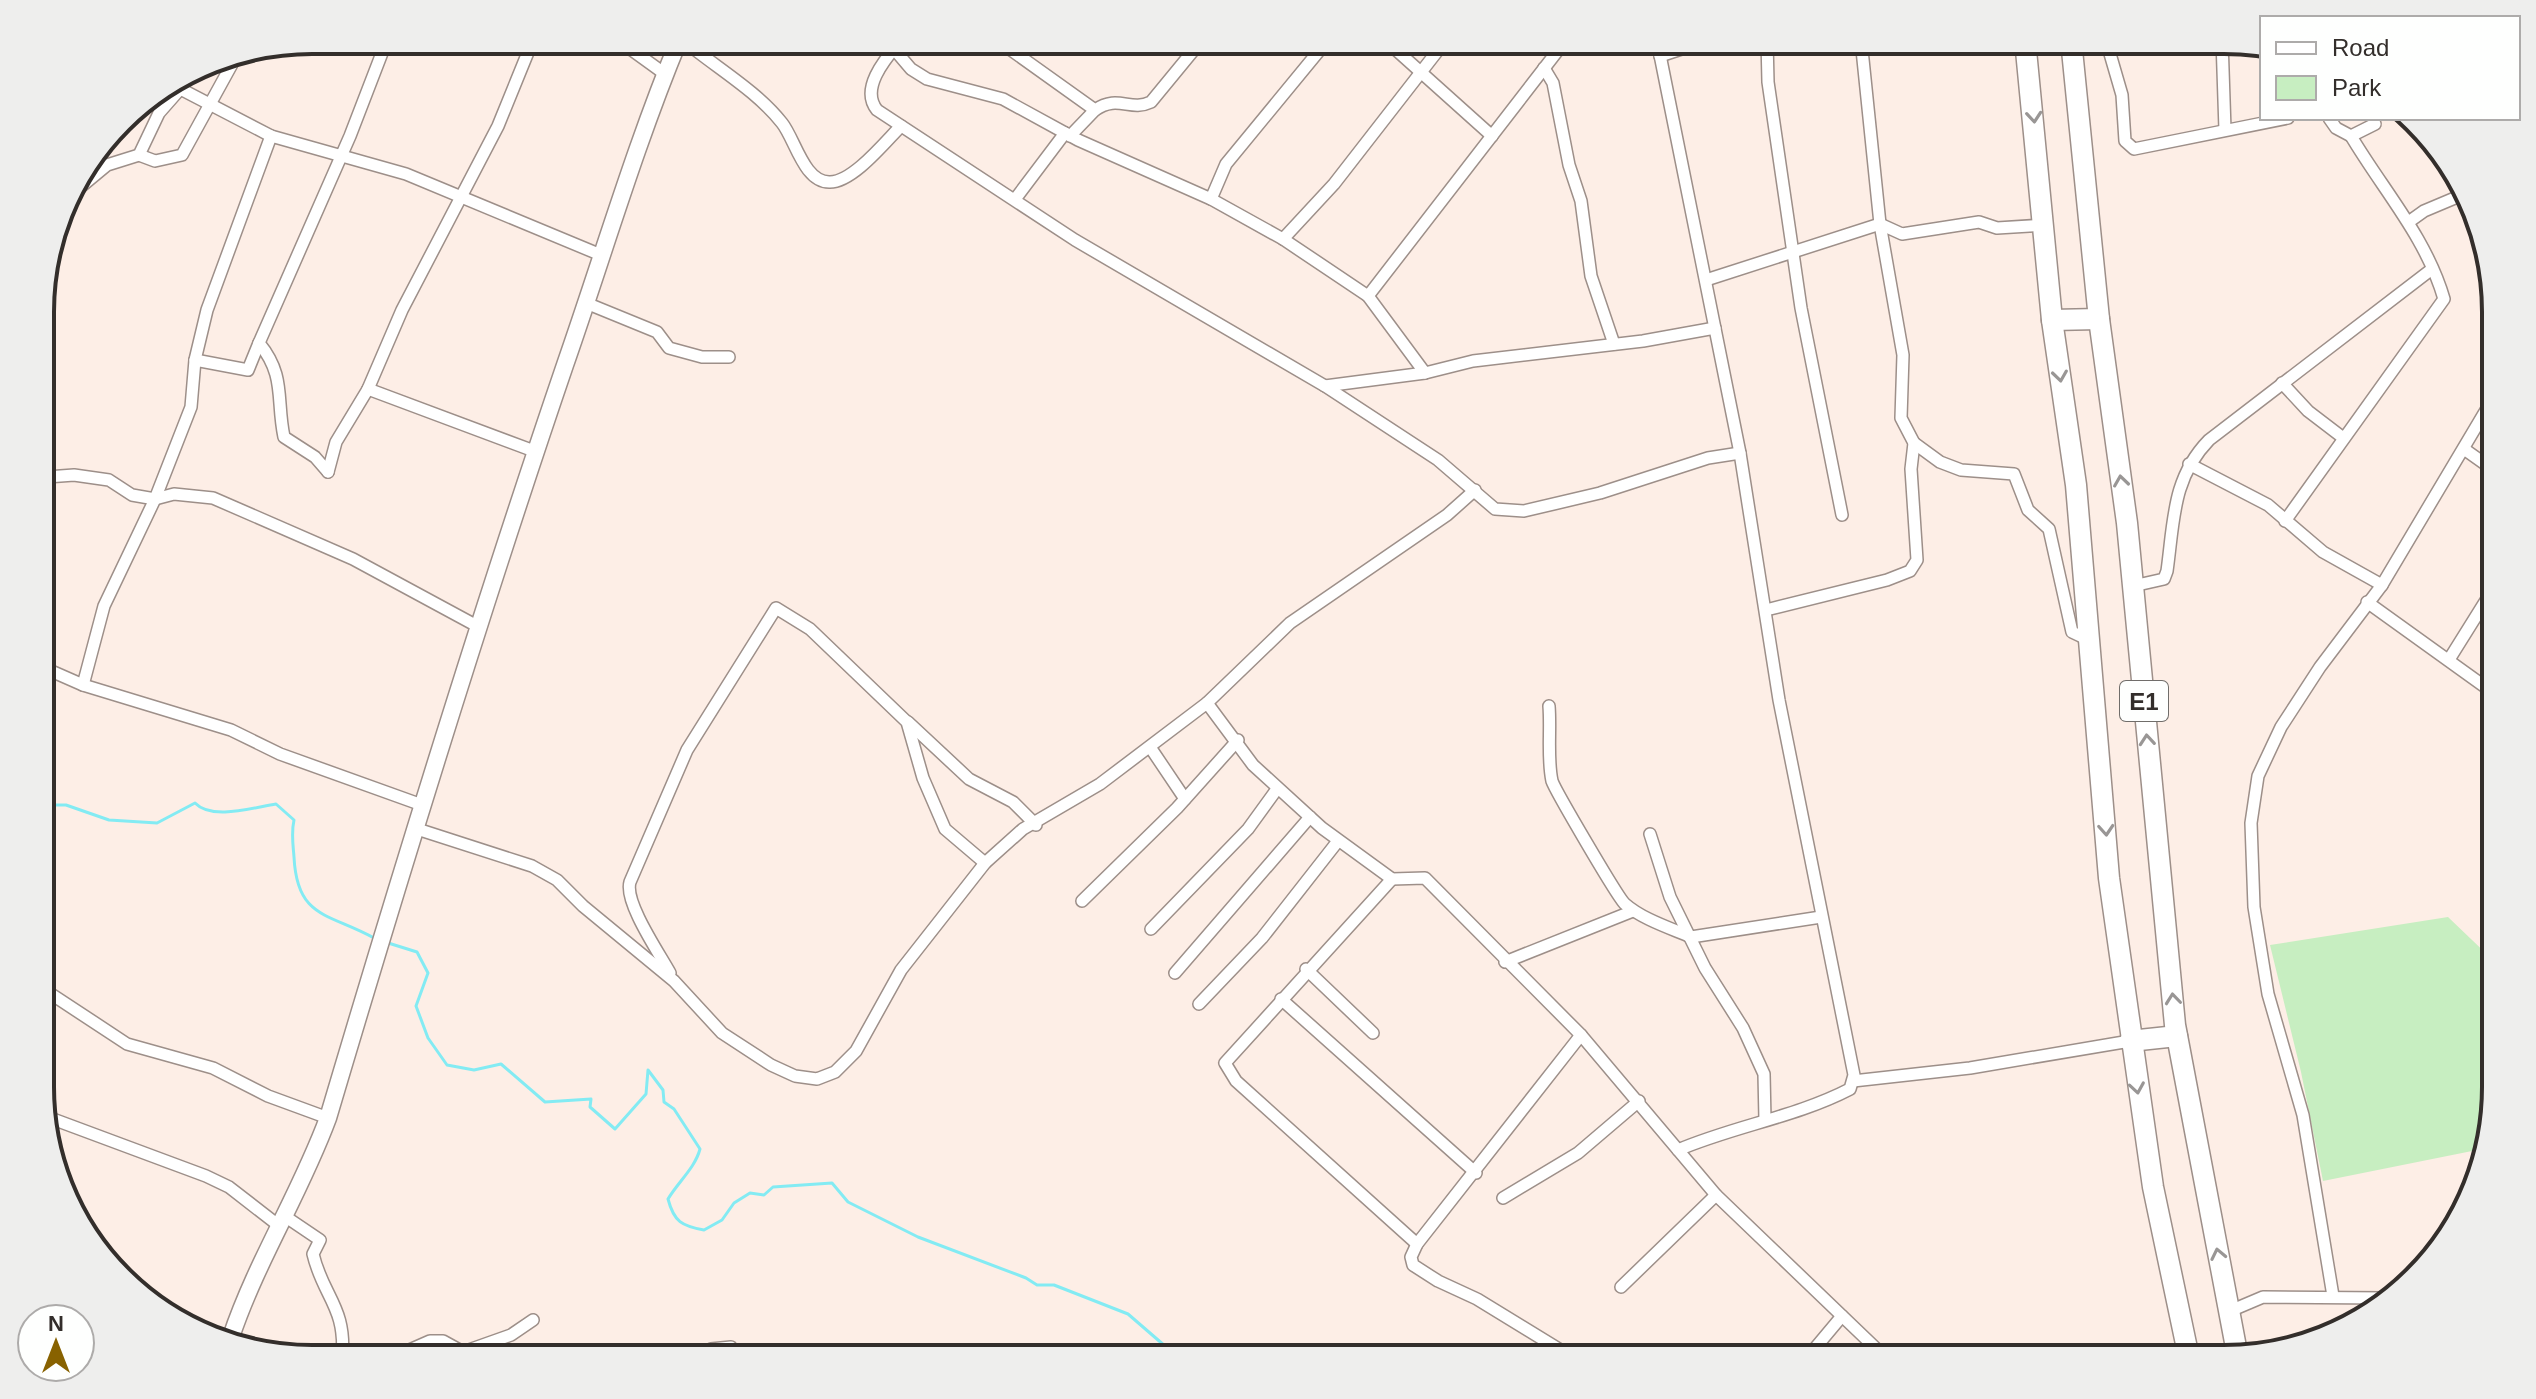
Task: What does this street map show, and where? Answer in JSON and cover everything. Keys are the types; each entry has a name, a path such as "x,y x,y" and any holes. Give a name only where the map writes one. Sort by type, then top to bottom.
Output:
{"highway":[{"name":"E1","path":"2026,54 2052,320 2076,485 2109,878 2153,1187 2186,1344"},
{"name":"E1","path":"2072,54 2099,319 2133,586 2177,1036 2236,1344"},
{"path":"2052,320 2099,319"},
{"path":"2130,1041 2177,1036"}],"main road":[{"path":"233,1332 254,1271 312,1160 328,1118 414,828 461,689 477,626 601,255 674,54"}],"street":[{"path":"195,360 248,370 381,54"},
{"path":"259,343 274,361 282,391 279,411 284,437 315,457 328,472 336,442 368,389 402,310 498,126 527,54"},
{"path":"637,54 665,74"},
{"path":"699,54 761,101 792,137 809,172 822,181 841,180 866,162 901,126"},
{"path":"891,54 872,83 871,96 877,110 1016,198 1075,240 1325,386 1438,460 1495,509 1524,511 1600,493 1708,458 1740,453"},
{"path":"903,54 911,69 927,79 1003,99 1068,134 1211,199 1283,239 1368,296 1425,373"},
{"path":"1017,54 1095,110"},
{"path":"1016,198 1068,134 1095,110 1114,101 1145,106 1190,54"},
{"path":"1211,199 1226,164 1316,54"},
{"path":"1400,54 1492,136"},
{"path":"1283,239 1334,184 1435,54"},
{"path":"1368,296 1555,54"},
{"path":"1666,54 1660,56 1740,453 1821,917 1853,1081 1850,1089 1822,1103 1678,1150"},
{"path":"1767,54 1768,82 1793,251 1842,515"},
{"path":"1862,54 1880,224 1903,355 1901,418 1914,443 1940,462 1961,470 2014,474 2028,510 2049,529 2072,632 2091,641"},
{"path":"2110,54 2122,95 2125,141 2134,149 2278,120"},
{"path":"2222,54 2225,130"},
{"path":"93,176 107,165 139,155 155,161 182,155 229,68"},
{"path":"1544,68 1553,83 1569,165 1581,201 1591,276 1614,344"},
{"path":"183,89 271,136 382,166 601,255"},
{"path":"139,155 168,99"},
{"path":"2285,521 2342,437 2443,304 2441,289 2410,221 2384,192 2351,136 2336,128 2330,120"},
{"path":"2351,136 2375,124"},
{"path":"83,685 104,606 155,499 194,396 195,360 217,280 235,239 271,136"},
{"path":"103,162 107,165"},
{"path":"2410,221 2424,211 2455,198"},
{"path":"1706,280 1880,224 1902,234 1979,222 1997,228 2044,225"},
{"path":"2133,586 2164,579 2179,487 2189,464 2209,440 2432,269"},
{"path":"586,303 657,332 669,348 702,357 729,357"},
{"path":"1325,386 1425,373 1473,361 1715,328"},
{"path":"2282,383 2308,411 2342,437"},
{"path":"368,389 534,451"},
{"path":"2333,1296 2303,1115 2268,994 2254,907 2251,823 2258,776 2281,727 2382,585 2481,419"},
{"path":"1766,610 1910,571 1917,560 1911,469 1914,443"},
{"path":"2464,449 2481,461"},
{"path":"2189,464 2251,495 2323,552 2382,585"},
{"path":"54,476 74,475 109,480 132,495 155,499 174,494 213,498 353,559 477,626"},
{"path":"414,828 532,866 557,880 583,906 674,981 722,1033 771,1065 803,1078 826,1077 843,1066 856,1051 901,970 945,910 985,863 1023,829 1036,825 1150,747 1207,703 1290,623 1447,515 1475,490"},
{"path":"2367,602 2481,683"},
{"path":"674,981 628,889 687,750 776,608 810,629 969,779 1013,802 1036,825"},
{"path":"2450,658 2481,608"},
{"path":"54,672 83,685 231,730 280,754 422,805"},
{"path":"1207,703 1238,740 1253,765 1338,841 1392,879 1425,878 1505,962 1581,1035 1716,1195 1872,1344"},
{"path":"1549,706 1551,778 1557,794 1600,861 1617,897 1633,911 1691,937 1821,917"},
{"path":"907,722 923,778 945,829 985,863"},
{"path":"1082,901 1185,799 1238,740"},
{"path":"1150,747 1185,799"},
{"path":"1151,929 1248,829 1277,789"},
{"path":"1175,973 1310,817"},
{"path":"1650,834 1670,897 1705,968 1743,1028 1764,1074 1765,1120"},
{"path":"1199,1004 1262,938 1338,841"},
{"path":"1392,879 1306,969 1225,1063 1227,1069 1417,1244"},
{"path":"1505,962 1633,911"},
{"path":"1306,969 1373,1033"},
{"path":"54,996 127,1044 213,1068 268,1096 328,1118"},
{"path":"1281,999 1476,1173"},
{"path":"1550,1344 1413,1265 1411,1257 1417,1244 1476,1173 1581,1035"},
{"path":"1853,1081 1970,1068 2130,1041"},
{"path":"1503,1198 1578,1153 1639,1101"},
{"path":"56,1120 206,1176 320,1240 313,1254 333,1297 343,1330 342,1345"},
{"path":"1621,1287 1716,1195"},
{"path":"2230,1311 2263,1297 2372,1298"},
{"path":"1818,1344 1842,1316"},
{"path":"483,1345 511,1335 533,1320"},
{"path":"421,1345 430,1341 443,1341 450,1345"}],"green space":[{"path":"2448,917 2481,949 2481,1104 2474,1151 2323,1181 2301,1072 2270,945"}],"waterway":[{"path":"54,805 66,805 109,820 157,823 195,803 202,808 223,812 276,804 294,820 292,838 296,877 309,903 330,918 374,938"},
{"path":"385,942 417,952 428,973 416,1006 428,1038 447,1065 474,1070 501,1064 545,1102 591,1099 590,1107 615,1129 646,1094 648,1070 663,1090 664,1102 674,1109 700,1149 668,1199 676,1218 690,1227 704,1230 722,1220 734,1203 750,1193 764,1195 773,1187 832,1183 848,1202 918,1237 1037,1285 1054,1285 1128,1314 1163,1345"}]}
